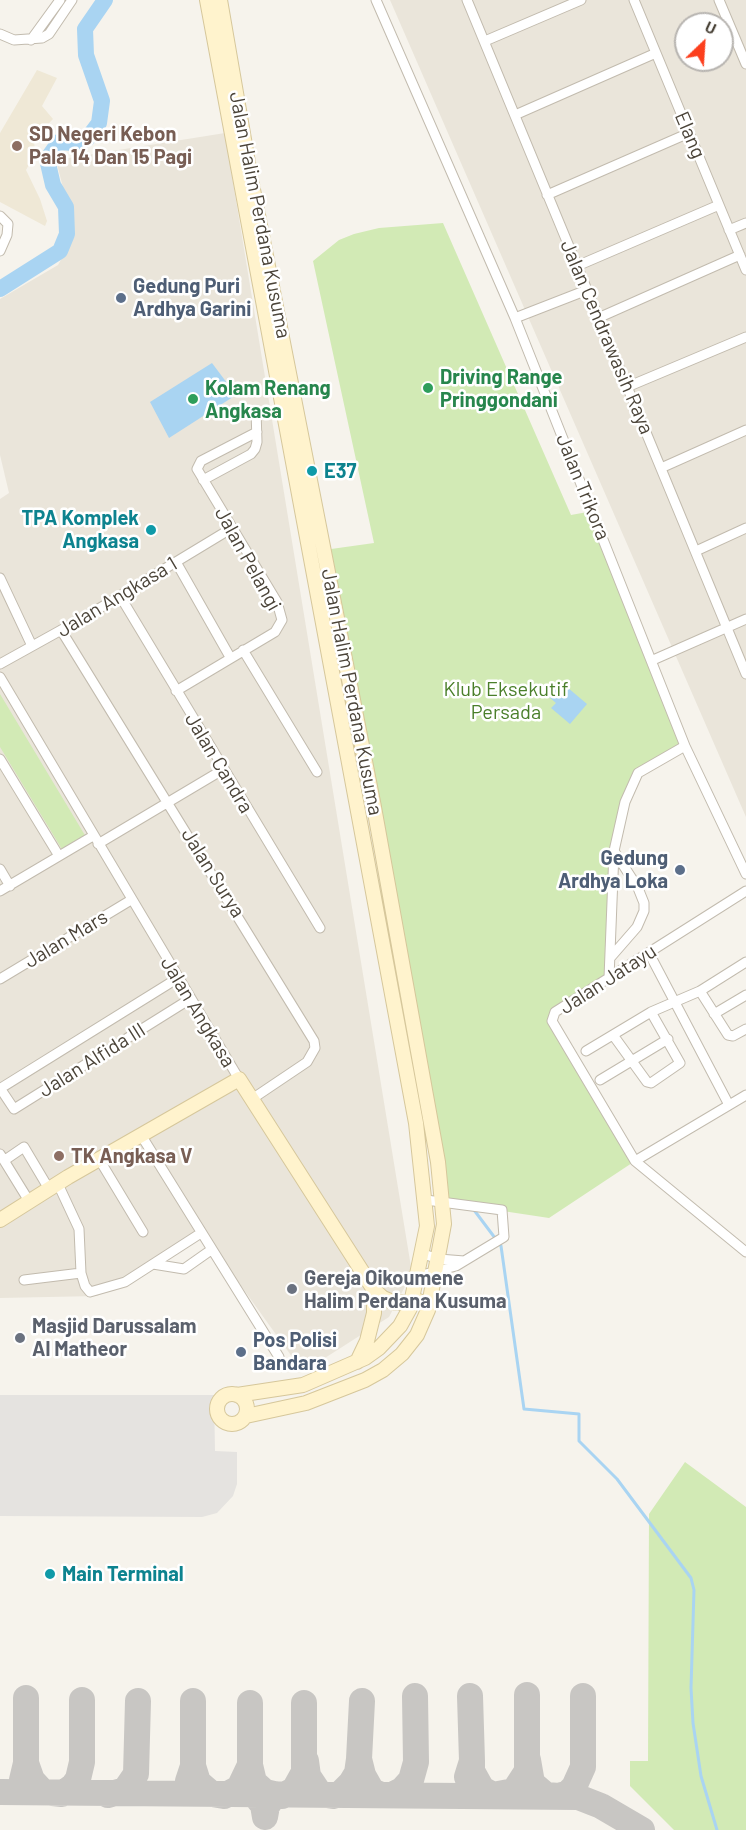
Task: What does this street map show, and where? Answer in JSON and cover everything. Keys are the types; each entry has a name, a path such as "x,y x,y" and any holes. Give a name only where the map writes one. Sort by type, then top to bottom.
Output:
{"street":[{"path":"31,40 60,0"},
{"path":"0,34 14,40 31,40 49,34 72,0"},
{"name":"Jalan Halim Perdana Kusuma","path":"207,0 416,1123 427,1226 412,1302 393,1334 365,1358 303,1385 237,1395"},
{"name":"Jalan Halim Perdana Kusuma","path":"220,0 250,174 348,667 443,1202 443,1233 430,1300 417,1335 402,1354 383,1370 306,1403 246,1416"},
{"name":"Jalan Trikora","path":"376,0 515,318 653,660 685,746 746,874"},
{"name":"Jalan Cendrawasih Raya","path":"467,0 729,627 746,674"},
{"path":"485,41 581,0"},
{"name":"Elang","path":"634,0 746,270"},
{"path":"719,0 746,64"},
{"path":"516,115 656,53"},
{"path":"547,195 689,133"},
{"path":"577,267 719,205"},
{"path":"0,216 8,224 7,235 0,251"},
{"path":"729,230 746,223"},
{"path":"598,318 740,255"},
{"path":"515,318 587,290"},
{"path":"627,387 746,337"},
{"path":"256,410 257,432 256,446 251,454 203,480 197,472 198,463 257,432"},
{"path":"662,468 746,430"},
{"path":"221,450 228,466"},
{"name":"Jalan Pelangi","path":"176,691 275,632 282,620 272,593 203,480"},
{"name":"Jalan Angkasa 1","path":"0,664 120,596 232,528"},
{"path":"696,551 746,528"},
{"path":"176,562 230,657"},
{"path":"0,578 32,646"},
{"name":"Jalan Candra","path":"120,596 320,928"},
{"path":"653,660 746,619"},
{"name":"Jalan Surya","path":"61,630 169,801 314,1041 315,1048 307,1062 252,1099"},
{"path":"243,650 317,772"},
{"name":"Jalan Angkasa","path":"0,677 190,999 374,1290"},
{"path":"609,978 615,851 625,802 638,773 685,746"},
{"path":"0,759 59,856"},
{"path":"0,891 59,856 96,840 224,769"},
{"path":"610,958 638,927 644,911 644,903 638,888 615,851"},
{"path":"0,869 10,885"},
{"name":"Jalan Jatayu","path":"634,1161 552,1023 555,1012 746,891"},
{"name":"Jalan Mars","path":"0,979 131,900"},
{"path":"649,953 729,1105"},
{"path":"586,1051 651,1012 674,1000 700,991 746,962"},
{"path":"0,1088 178,978"},
{"path":"700,991 730,1036 746,1029"},
{"path":"714,1014 746,995"},
{"name":"Jalan Alfida III","path":"0,1088 14,1109 190,999"},
{"path":"613,1035 648,1083 651,1083 680,1065 668,1039 651,1012"},
{"path":"600,1080 668,1039"},
{"path":"0,1220 54,1186 239,1079"},
{"path":"746,1095 634,1161 746,1252"},
{"path":"141,1135 279,1357"},
{"path":"29,1201 2,1157 24,1147 54,1186 79,1229 81,1273 85,1286 90,1292 95,1293 125,1282 201,1233"},
{"path":"99,1160 143,1232"},
{"path":"418,1276 436,1273 464,1261 499,1240 502,1210 426,1200"},
{"path":"153,1264 184,1269 211,1250"},
{"path":"423,1254 439,1259 464,1261"},
{"path":"24,1280 81,1273"},
{"path":"374,1290 388,1300 412,1302 430,1300"},
{"path":"357,1362 367,1341 374,1313 374,1290"},
{"path":"228,1395 237,1395 246,1403 246,1416 241,1421 231,1424 218,1414 221,1400 228,1395"}],"shaded area":[{"path":"390,0 746,0 746,817"},
{"name":"SD Negeri Kebon Pala 14 Dan 15 Pagi","path":"37,70 57,78 42,106 53,119 34,139 35,154 26,170 40,199 47,221 45,226 0,202 0,133"},
{"path":"225,133 412,1273 389,1317 303,1372 203,1233 97,1296 0,1298 0,499 9,493 0,455 0,299 58,265 75,235 56,160"},
{"path":"0,1395 214,1395 215,1451 237,1452 237,1484 233,1496 217,1513 202,1517 0,1516"}],"green space":[{"name":"Klub Eksekutif Persada","path":"443,223 571,515 593,511 685,746 638,773 618,825 609,978 552,1019 635,1161 549,1218 443,1202 324,550 374,543 313,261 339,240 354,234 379,228"},
{"path":"0,694 86,837 63,851 0,747"},
{"path":"685,1462 746,1507 746,1830 674,1830 630,1786 630,1761 648,1761 649,1514"}],"water":[{"name":"Kolam Renang Angkasa","path":"212,363 236,395 169,438 150,402"},
{"path":"561,682 587,704 570,724 551,708 556,703 549,697"}],"waterway":[{"path":"0,289 60,251 67,234 66,207 53,185 47,159 59,142 73,143 87,139 99,123 102,101 86,55 85,29 105,0"},
{"path":"474,1210 501,1246 524,1409 579,1414 579,1441 617,1479 691,1578 694,1590 691,1688 693,1723 701,1776 717,1830"}],"taxiway":[{"path":"472,1761 472,1771 482,1789 493,1795 514,1791 527,1771 527,1695"},
{"path":"359,1759 363,1775 372,1791 381,1795 392,1795 402,1790 411,1780 416,1762 415,1696"},
{"path":"467,1777 472,1761 470,1696"},
{"path":"528,1760 532,1783 546,1795 559,1796 568,1793 574,1787 583,1767 583,1696"},
{"path":"22,1780 26,1763 26,1698"},
{"path":"26,1763 32,1780 43,1792 62,1794 73,1786 78,1779 82,1762 82,1700"},
{"path":"108,1795 125,1790 136,1774 138,1701"},
{"path":"188,1781 193,1766 193,1701"},
{"path":"306,1761 308,1776 320,1794 333,1796 340,1794 351,1783 357,1773 359,1759 362,1701"},
{"path":"193,1766 198,1782 212,1794 224,1796 239,1788 250,1765 250,1703"},
{"path":"250,1765 254,1782 265,1792 282,1796 294,1790 304,1772 304,1703"},
{"path":"0,1792 578,1797 601,1806 642,1830"},
{"path":"254,1794 263,1805 265,1817 267,1806 275,1794"}],"place":[{"name":"SD Negeri Kebon Pala 14 Dan 15 Pagi","path":"17,146"},
{"name":"Gedung Puri Ardhya Garini","path":"121,298"},
{"name":"Driving Range Pringgondani","path":"428,388"},
{"name":"Kolam Renang Angkasa","path":"193,399"},
{"name":"E37","path":"312,471"},
{"name":"TPA Komplek Angkasa","path":"151,530"},
{"name":"Gedung Ardhya Loka","path":"680,870"},
{"name":"TK Angkasa V","path":"59,1156"},
{"name":"Gereja Oikoumene Halim Perdana Kusuma","path":"292,1289"},
{"name":"Masjid Darussalam Al Matheor","path":"20,1338"},
{"name":"Pos Polisi Bandara","path":"241,1352"},
{"name":"Main Terminal","path":"50,1574"}]}
